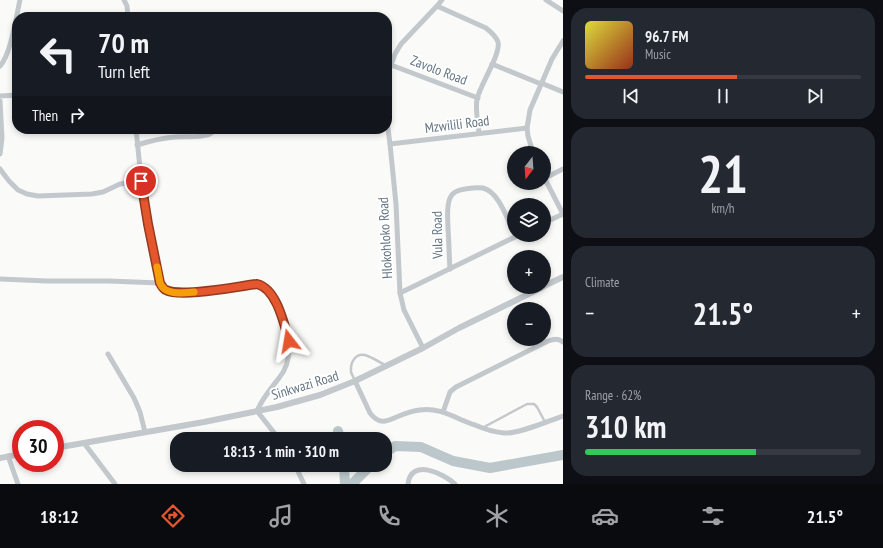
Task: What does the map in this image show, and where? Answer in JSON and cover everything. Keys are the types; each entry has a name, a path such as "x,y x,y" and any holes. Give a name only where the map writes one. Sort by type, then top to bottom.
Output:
{"street":[{"path":"17,12 20,0"},
{"path":"124,0 128,12"},
{"path":"392,62 401,44 442,0"},
{"path":"546,0 563,11"},
{"path":"437,6 486,28 496,38 499,45 496,56 483,82 478,98 477,108 479,133"},
{"path":"0,66 5,60 12,33"},
{"path":"531,146 527,128 530,110 552,59 563,41"},
{"path":"492,64 563,92"},
{"name":"Zavolo Road","path":"392,65 478,98"},
{"path":"0,96 12,95"},
{"path":"0,101 2,138 0,154"},
{"name":"Mzwilili Road","path":"390,144 527,128"},
{"path":"137,134 141,181 148,224 160,283 164,289 176,293 257,284 264,287 275,300 289,341 290,354 286,367 263,398 258,411 274,432"},
{"path":"138,145 159,139 209,134"},
{"name":"Hlokohloko Road","path":"389,134 396,204 400,293 404,310 423,348"},
{"path":"0,169 18,190 27,194 38,196 92,194 103,192 120,184 141,181"},
{"path":"551,175 563,169"},
{"name":"Vula Road","path":"450,269 448,210 449,198 455,191 477,188 487,190 492,193 507,218"},
{"path":"550,190 563,214 551,220"},
{"path":"400,293 507,240"},
{"name":"Sinkwazi Road","path":"551,283 563,277"},
{"path":"0,279 160,283"},
{"name":"Sinkwazi Road","path":"64,446 204,422 277,407 320,395 335,390 386,366 529,294"},
{"path":"443,412 450,392 456,387 548,341 558,339 563,342"},
{"path":"108,354 134,398 140,412 145,432"},
{"path":"355,381 370,413 376,420 385,422 409,412 433,409 475,426 506,433 526,429 563,416"},
{"path":"84,443 115,484"},
{"path":"0,458 12,455"},
{"path":"8,456 18,484"},
{"path":"408,484 411,474 422,469 440,474 455,484"},
{"path":"298,472 304,484"}],"lane":[{"path":"127,6 128,0"},
{"path":"355,381 351,371 351,365 356,356 365,355 386,366"},
{"path":"483,428 527,404 534,404 546,422"}],"waterway":[{"path":"392,448 395,446 421,447 453,461 490,468 563,455"},
{"path":"344,472 345,484"},
{"path":"352,484 364,472"}],"slow traffic":[{"path":"157,267 160,283 164,289 176,293 194,292"}],"route":[{"path":"141,181 160,283 164,289 170,292 184,293 257,284 261,285 275,300 289,341"}]}
